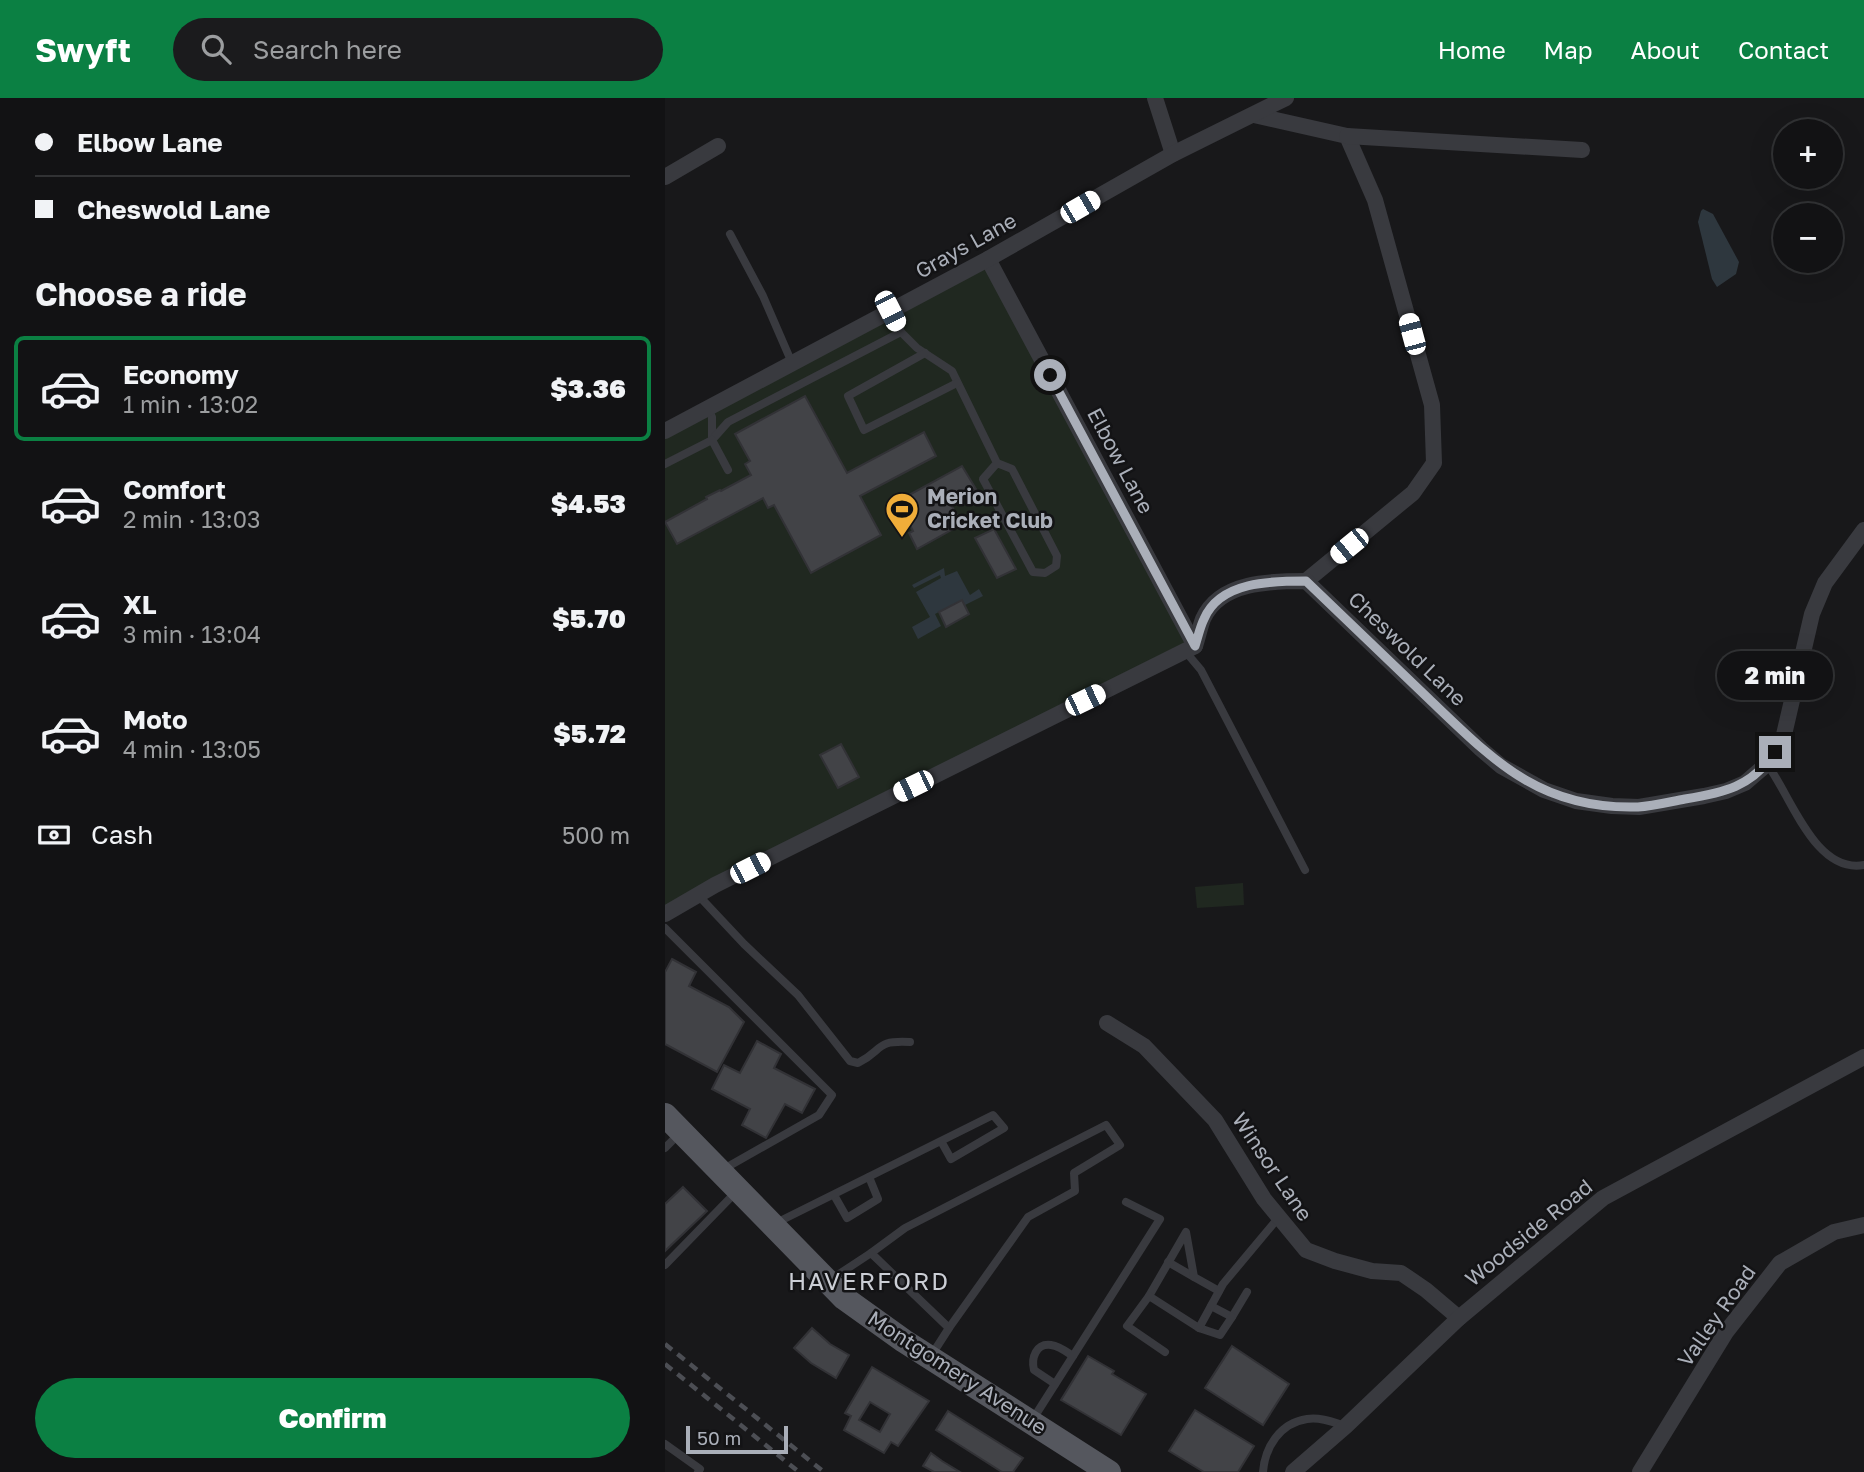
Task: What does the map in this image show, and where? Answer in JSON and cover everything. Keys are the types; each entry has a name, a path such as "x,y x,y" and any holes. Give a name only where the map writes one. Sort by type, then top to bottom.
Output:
{"main road":[{"name":"Montgomery Avenue","path":"670,1132 720,1171 844,1298 1102,1470"}],"street":[{"path":"1155,98 1173,154"},
{"name":"Grays Lane","path":"665,431 988,259 1173,154 1286,98"},
{"path":"1254,115 1347,136 1582,150"},
{"path":"665,914 1190,648 1204,617 1218,599 1259,582 1306,581 1413,493 1434,463 1432,405 1375,200 1347,136"},
{"path":"665,177 718,146"},
{"name":"Elbow Lane","path":"988,259 1190,648"},
{"name":"Cheswold Lane","path":"1306,581 1501,766 1544,790 1576,801 1639,807 1726,791 1745,783 1767,764 1783,739 1812,614 1825,583 1864,530"},
{"name":"Winsor Lane","path":"1107,1023 1145,1046 1215,1120 1264,1199 1307,1250 1335,1261 1372,1270 1401,1273 1459,1318"},
{"name":"Woodside Road","path":"1293,1472 1346,1426 1459,1318 1603,1198 1864,1057"},
{"name":"Valley Road","path":"1640,1472 1726,1332 1780,1263 1834,1232 1864,1225"}],"lane":[{"path":"730,234 763,296 792,363"},
{"path":"890,311 901,332 952,372 997,463 1012,469 1057,556 1056,566 1045,573 1033,572 983,479 997,463"},
{"path":"665,464 712,440 728,422 901,332"},
{"path":"925,353 848,396 864,430 957,383"},
{"path":"708,408 712,417 712,440 728,470"},
{"path":"1190,648 1305,870"},
{"path":"1767,764 1809,834 1824,852 1836,862 1852,867 1864,865"},
{"path":"698,895 744,944 799,995 850,1061 858,1063 890,1041 910,1042"},
{"path":"665,928 832,1095 819,1115 720,1171"},
{"path":"772,1226 869,1177 941,1141 993,1115 1004,1129 951,1159 941,1141"},
{"path":"828,1282 905,1228 1106,1125 1120,1145 1074,1172 1075,1191 1028,1217 930,1357"},
{"path":"834,1195 847,1218 878,1199 869,1177"},
{"path":"665,1265 737,1191"},
{"path":"1031,1422 1160,1219 1126,1202"},
{"path":"1199,1328 1219,1291 1279,1217"},
{"path":"1165,1352 1127,1326 1149,1296 1186,1232 1194,1277"},
{"path":"871,1253 949,1328"},
{"path":"1168,1262 1219,1291"},
{"path":"1149,1296 1199,1328 1220,1335 1247,1292"},
{"path":"1211,1306 1232,1317"},
{"path":"1055,1384 1034,1370 1035,1353 1049,1345 1073,1356"},
{"path":"1263,1472 1269,1445 1283,1429 1305,1419 1324,1420 1346,1426"},
{"path":"665,1444 700,1469 698,1472"}],"shaded area":[{"path":"1703,209 1713,214 1739,262 1736,274 1717,287 1712,279 1698,222"},
{"name":"Merion Cricket Club","path":"988,259 1195,646 665,914 665,433"},
{"path":"944,568 945,576 957,571 970,595 979,589 983,596 965,605 962,600 935,614 941,626 918,639 912,627 930,617 916,592 941,578 940,575 914,588 912,585"},
{"path":"1243,883 1244,905 1197,908 1195,887"}],"building":[{"path":"805,396 847,473 924,432 936,456 860,496 881,535 811,573 774,505 768,508 763,498 677,544 665,522 707,499 706,497 751,475 745,464 750,461 735,434"},
{"path":"962,466 976,489 950,503 962,524 917,549 909,533 913,531 898,501"},
{"path":"994,529 1016,569 997,578 975,538"},
{"path":"962,600 969,614 946,627 939,612"},
{"path":"841,744 859,777 838,788 820,755"},
{"path":"672,959 696,972 689,986 729,1007 744,1022 717,1072 665,1044 665,972"},
{"path":"757,1041 781,1054 774,1068 815,1089 802,1113 785,1104 766,1138 742,1125 750,1109 712,1089 724,1065 740,1073"},
{"path":"683,1187 707,1211 665,1251 665,1204"},
{"path":"812,1328 830,1344 849,1355 836,1378 811,1363 794,1348"},
{"path":"1232,1346 1289,1384 1263,1425 1205,1388"},
{"path":"1088,1356 1146,1394 1121,1435 1061,1400"},
{"path":"872,1367 929,1401 898,1446 891,1442 884,1453 844,1430 851,1416 845,1413","holes":["870,1402 890,1414 880,1432 859,1420"]},
{"path":"1195,1410 1254,1446 1238,1472 1204,1472 1169,1451"},
{"path":"948,1411 1023,1458 1013,1472 1002,1472 936,1430"},
{"path":"931,1453 960,1472 934,1472 923,1466"}],"railway":[{"path":"665,1344 824,1472"},
{"path":"665,1364 799,1472"}],"place":[{"name":"Merion Cricket Club","path":"902,539"}],"district":[{"name":"HAVERFORD","path":"869,1282"}],"route":[{"path":"1050,375 1195,646 1204,617 1218,599 1259,582 1306,581 1501,766 1544,790 1576,801 1639,807 1726,791 1745,783 1767,764 1775,752"}]}
